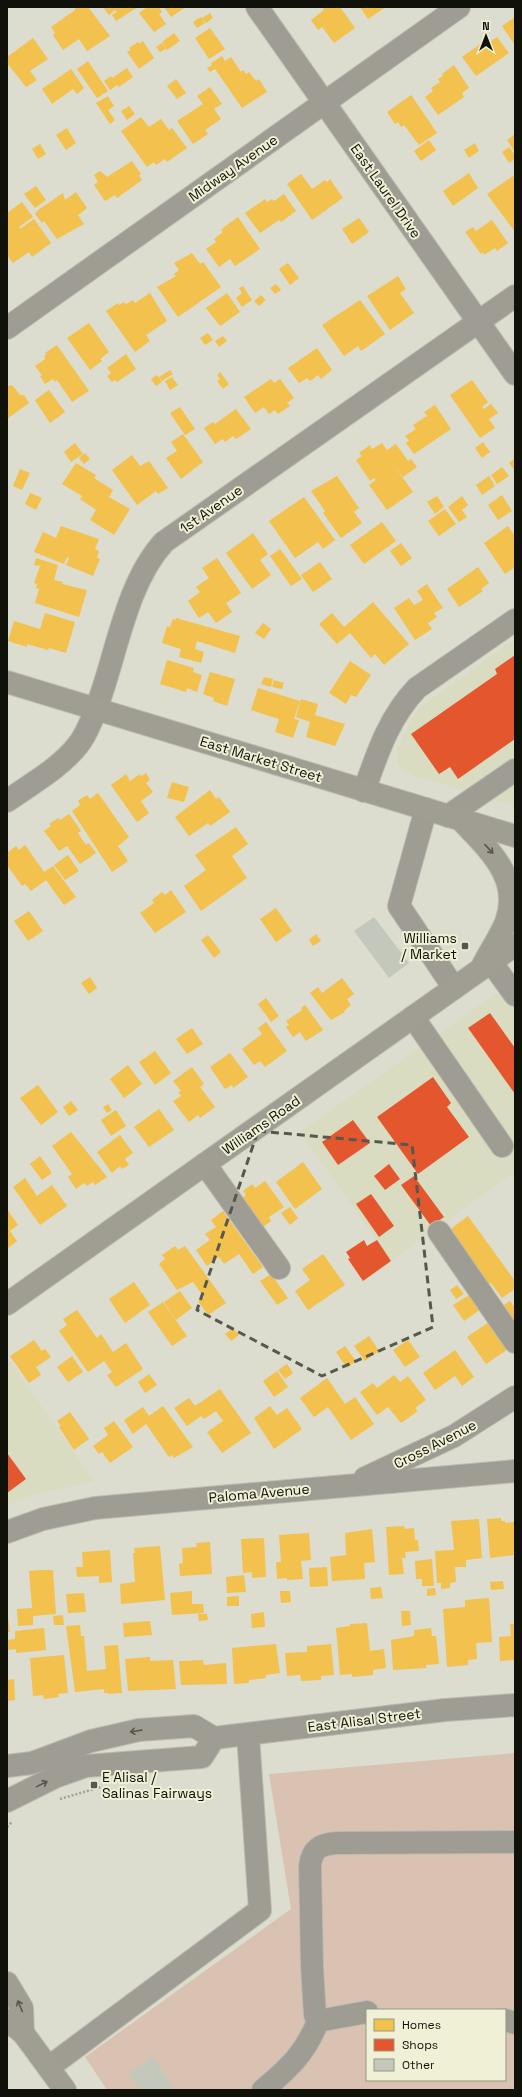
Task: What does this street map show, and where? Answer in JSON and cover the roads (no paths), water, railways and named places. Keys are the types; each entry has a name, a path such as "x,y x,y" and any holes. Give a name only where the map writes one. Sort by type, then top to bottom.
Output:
{"main road":[{"name":"East Market Street","path":"7,682 515,836"},
{"path":"455,818 501,864 509,883 510,892 506,920 485,966"},
{"name":"Williams Road","path":"7,1304 515,945"},
{"path":"7,1983 22,2008 15,2026 49,2067 65,2090"}],"street":[{"name":"East Laurel Drive","path":"257,7 515,374"},
{"name":"Midway Avenue","path":"7,328 459,7"},
{"name":"1st Avenue","path":"7,801 52,769 79,744 96,709 137,582 148,561 164,542 515,296"},
{"path":"364,791 385,736 394,718 408,698 417,688 515,620"},
{"path":"455,818 515,770"},
{"path":"426,810 399,906 454,988"},
{"path":"485,966 515,995"},
{"path":"413,1017 502,1146"},
{"path":"205,1164 279,1268"},
{"path":"439,1232 515,1342"},
{"name":"Cross Avenue","path":"351,1485 448,1439 515,1397"},
{"name":"Paloma Avenue","path":"7,1532 43,1519 95,1508 515,1471"},
{"name":"East Alisal Street","path":"214,1738 445,1710 515,1705"},
{"path":"7,1766 32,1763 107,1736 164,1728 194,1726 214,1738 202,1757 169,1761 86,1766 55,1777 10,1811"},
{"path":"164,1728 169,1734 172,1743 169,1761"},
{"path":"49,2067 260,1910 248,1735"},
{"path":"263,2090 295,2062 311,2040 318,2021 315,2015 312,1967 310,1866 313,1853 316,1849 327,1844 337,1843 515,1842"},
{"path":"318,2021 366,2012"}],"place":[{"name":"Williams / Market","path":"465,946"},
{"name":"E Alisal / Salinas Fairways","path":"94,1785"}]}
